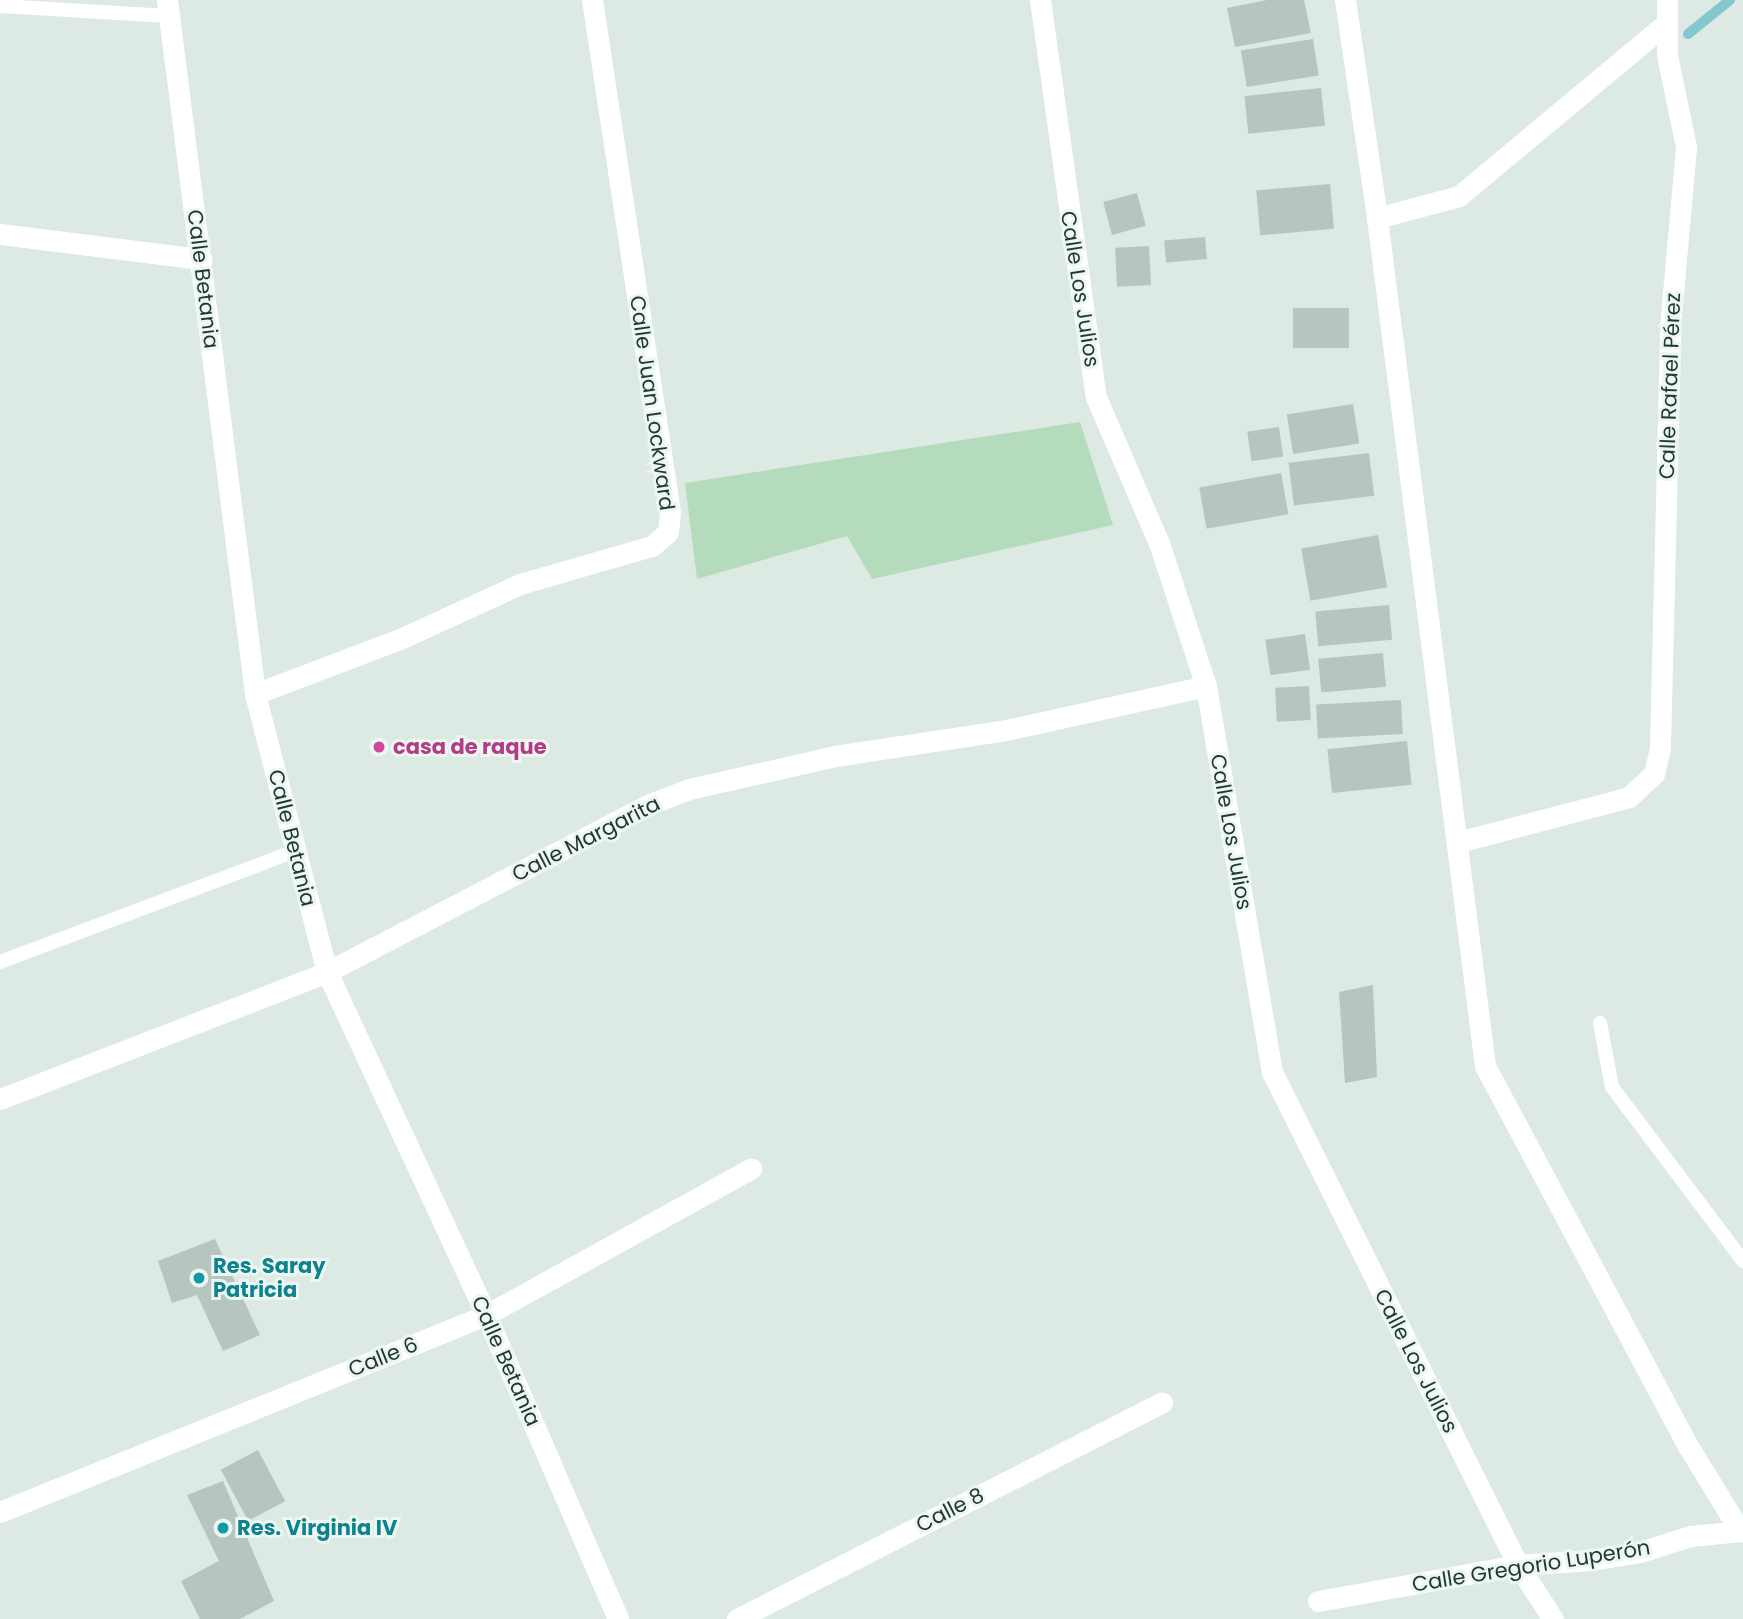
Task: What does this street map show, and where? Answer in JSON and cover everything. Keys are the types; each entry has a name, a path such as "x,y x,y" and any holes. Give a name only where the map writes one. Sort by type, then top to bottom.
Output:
{"street":[{"name":"Calle Juan Lockward","path":"255,694 400,639 520,583 652,546 667,532 670,512 592,0"},
{"name":"Calle Los Julios","path":"1040,0 1097,397 1159,543 1206,686 1272,1072 1518,1564 1553,1619"},
{"path":"1345,0 1377,218 1485,1066 1688,1446 1742,1531"},
{"name":"Calle Rafael Pérez","path":"1458,842 1629,797 1654,774 1660,747 1670,327 1686,147 1667,55 1667,0"},
{"name":"Calle Betania","path":"168,8 255,694 327,972 486,1315 618,1619"},
{"path":"1377,218 1459,196 1667,23"},
{"path":"0,234 201,259"},
{"name":"Calle Margarita","path":"0,1099 327,972 650,804 689,789 835,756 1006,730 1206,686"},
{"name":"Calle 6","path":"0,1512 486,1315 751,1170"},
{"name":"Calle 8","path":"737,1619 1162,1402"},
{"name":"Calle Gregorio Luperón","path":"1318,1601 1518,1564 1592,1560 1640,1552 1690,1536 1742,1531"}],"lane":[{"path":"0,6 168,8"},
{"path":"0,962 296,851"},
{"path":"1600,1023 1612,1087 1743,1261"}],"green space":[{"path":"1080,422 1113,525 872,579 847,536 697,579 685,483"}],"building":[{"path":"1267,0 1304,0 1311,33 1235,47 1227,8"},
{"path":"1313,39 1319,76 1247,87 1241,50"},
{"path":"1321,88 1325,126 1248,134 1244,96"},
{"path":"1330,184 1334,229 1260,235 1256,190"},
{"path":"1137,193 1146,226 1112,235 1103,202"},
{"path":"1205,237 1207,259 1166,262 1164,241"},
{"path":"1149,246 1151,285 1117,287 1115,248"},
{"path":"1293,308 1349,308 1349,348 1293,348"},
{"path":"1353,404 1359,444 1293,454 1287,414"},
{"path":"1279,427 1283,457 1251,461 1247,431"},
{"path":"1369,453 1374,496 1294,506 1289,463"},
{"path":"1281,473 1288,514 1207,529 1199,487"},
{"path":"1378,535 1387,587 1310,601 1301,549"},
{"path":"1389,605 1392,640 1318,646 1315,611"},
{"path":"1305,634 1310,670 1270,675 1265,640"},
{"path":"1383,653 1386,687 1321,693 1318,659"},
{"path":"1309,686 1311,720 1277,722 1275,688"},
{"path":"1401,700 1403,734 1318,738 1316,704"},
{"path":"1407,741 1412,785 1332,793 1327,749"},
{"path":"1373,985 1377,1077 1345,1083 1339,992"},
{"name":"Res. Saray Patricia","path":"215,1239 260,1335 223,1351 197,1295 172,1303 158,1261"},
{"path":"258,1450 285,1501 248,1521 221,1470"},
{"name":"Res. Virginia IV","path":"223,1481 274,1601 240,1619 200,1619 181,1581 219,1561 187,1495"}],"waterway":[{"path":"1688,34 1730,0"}],"place":[{"name":"casa de raque","path":"379,747"},
{"name":"Res. Saray Patricia","path":"199,1278"},
{"name":"Res. Virginia IV","path":"223,1528"}]}
